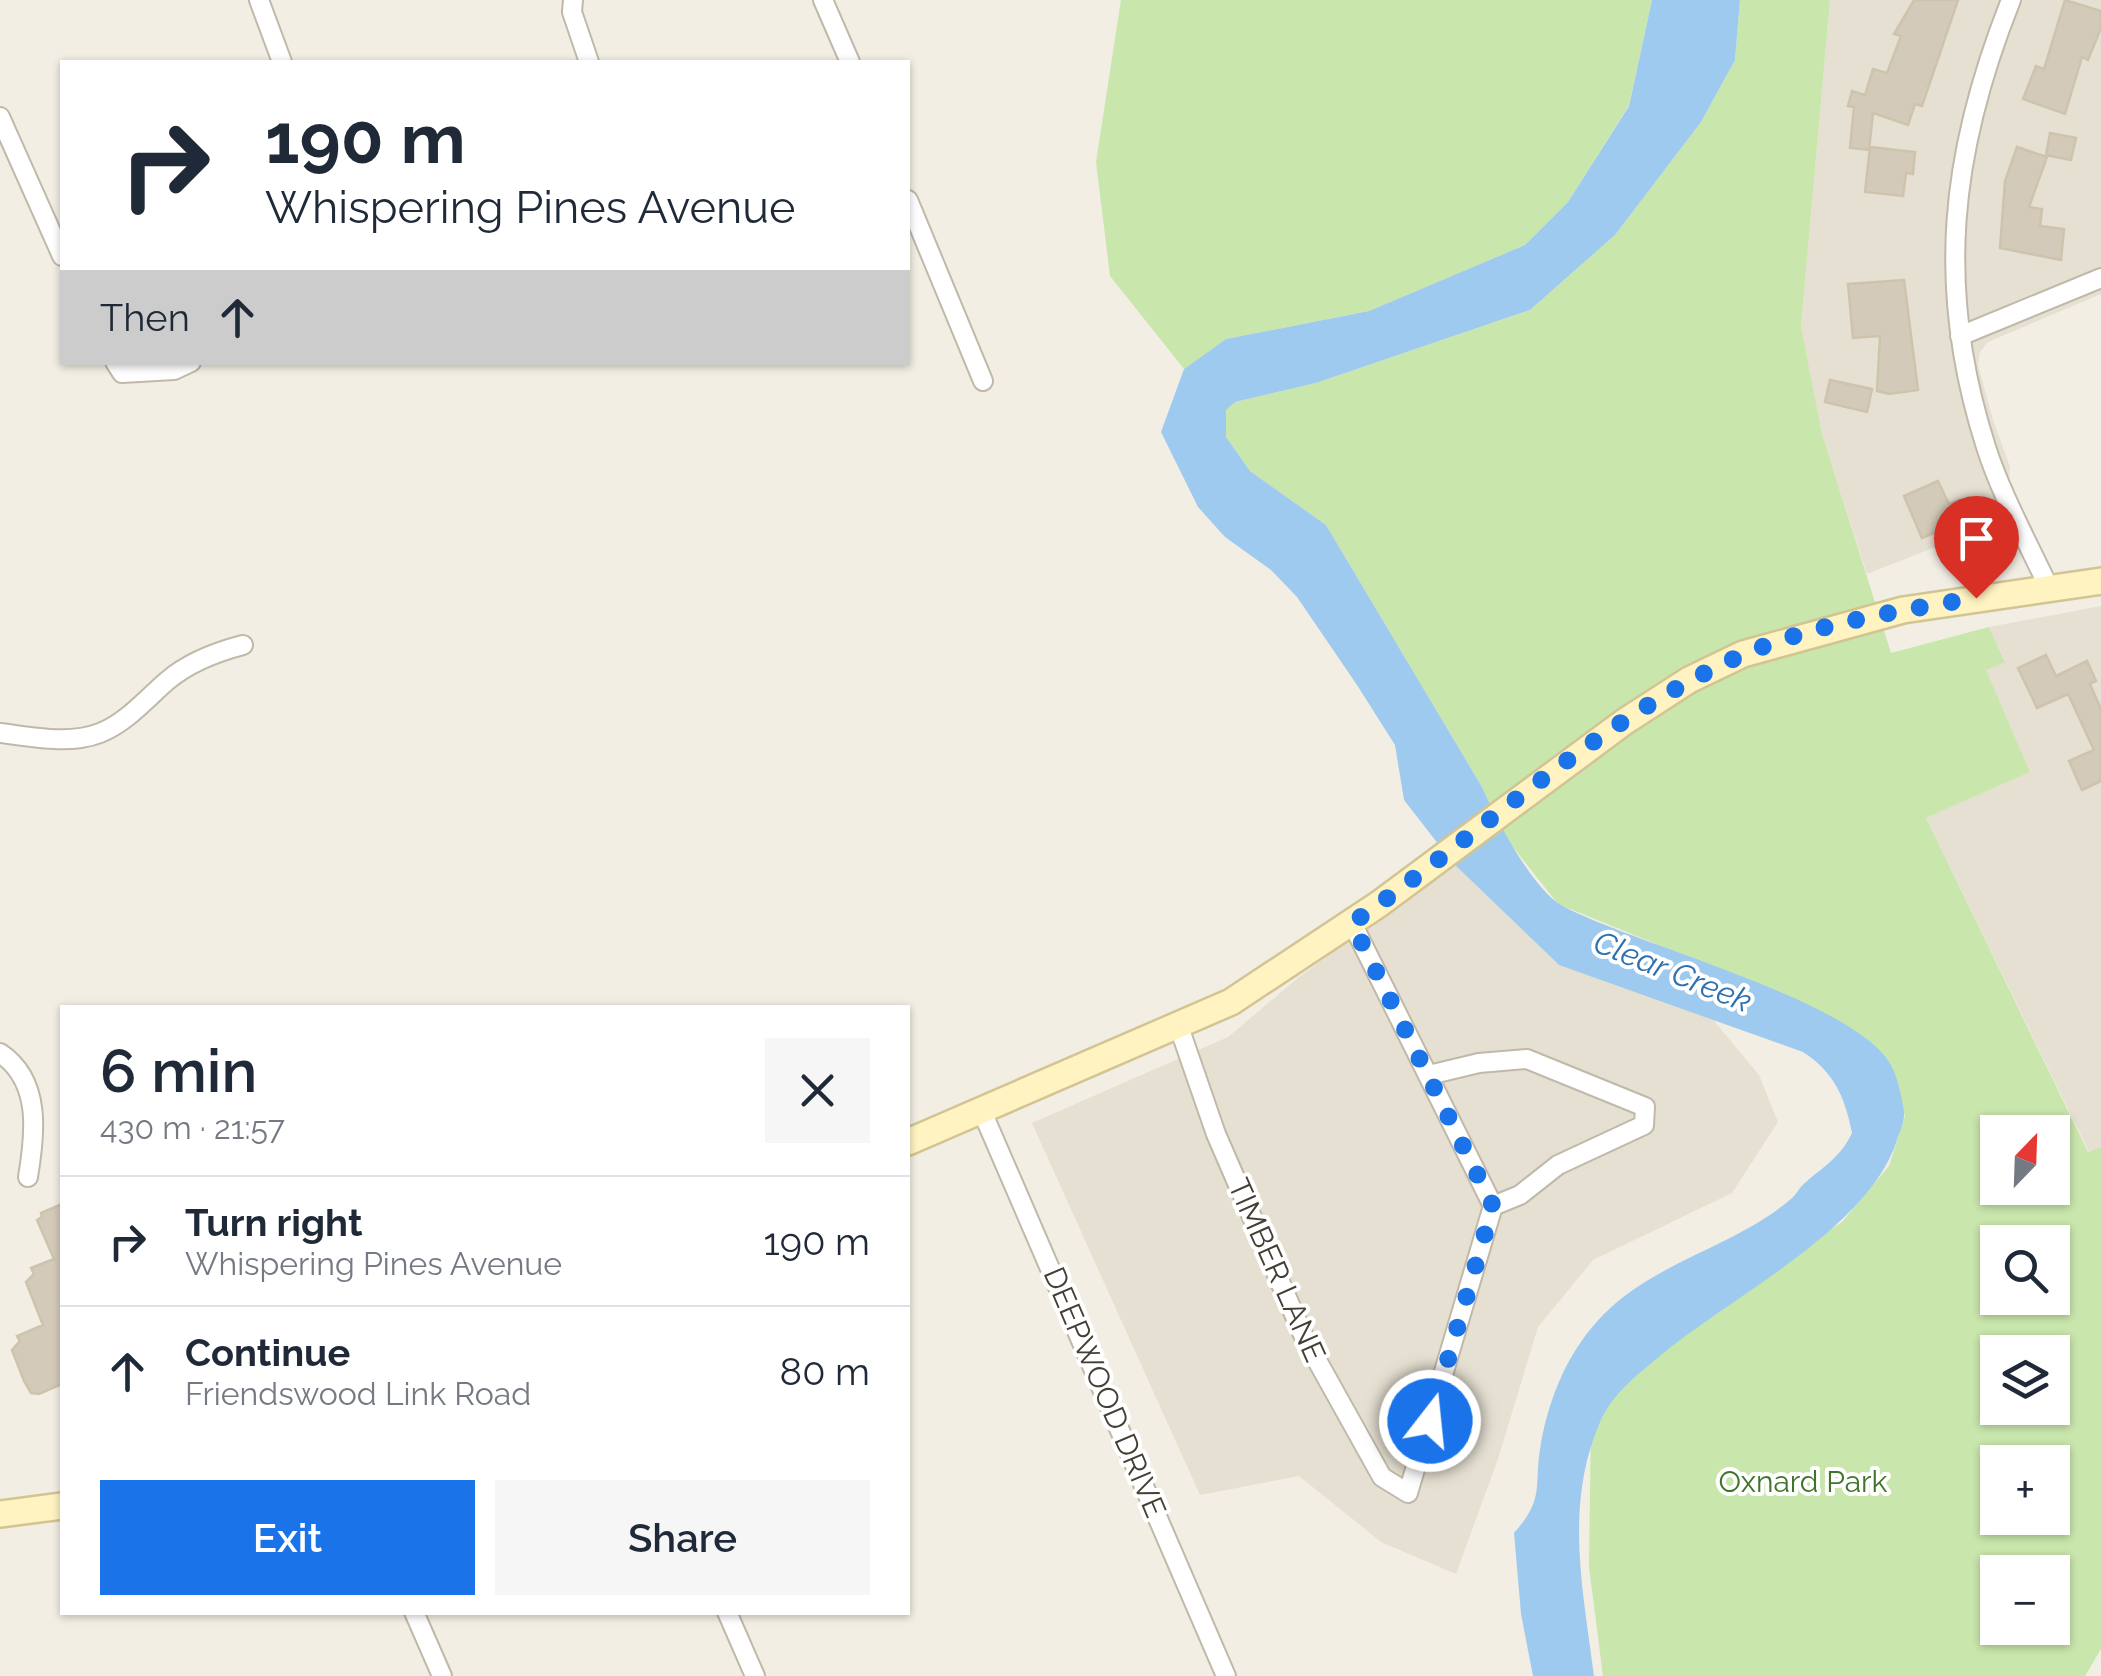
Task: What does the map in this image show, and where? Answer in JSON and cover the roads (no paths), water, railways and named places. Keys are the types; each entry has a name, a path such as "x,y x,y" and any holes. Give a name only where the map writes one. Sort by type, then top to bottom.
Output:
{"main road":[{"path":"910,1141 1231,1002 1379,904 1547,778 1665,696 1743,654 1903,610 2101,580"},
{"path":"0,1514 60,1506"}],"street":[{"path":"259,0 281,60"},
{"path":"573,0 572,12 587,60"},
{"path":"824,0 849,60"},
{"path":"2011,0 1972,110 1957,180 1955,256 1960,336 1987,449 2048,586"},
{"path":"0,118 60,252"},
{"path":"910,205 982,381"},
{"path":"1960,336 2101,278"},
{"path":"118,365 122,373 174,370 185,365"},
{"path":"0,733 67,739 100,733 138,709 170,678 213,653 244,645"},
{"path":"1352,923 1493,1206 1520,1195 1558,1166 1644,1125 1645,1107 1528,1059 1480,1063 1429,1075"},
{"name":"TIMBER LANE","path":"1179,1027 1216,1134 1304,1337 1382,1477 1408,1493 1493,1206"},
{"path":"0,1052 16,1068 35,1118 28,1177"},
{"name":"DEEPWOOD DRIVE","path":"980,1108 1226,1676"},
{"path":"415,1615 442,1676"},
{"path":"729,1615 755,1676"}],"water":[{"name":"Clear Creek","path":"1652,0 1740,0 1735,60 1701,122 1615,235 1530,310 1316,383 1235,402 1226,410 1226,437 1250,471 1326,525 1482,787 1516,852 1550,897 1594,920 1740,976 1836,1019 1871,1042 1892,1067 1900,1089 1904,1115 1897,1140 1882,1172 1858,1203 1795,1259 1651,1363 1605,1412 1589,1453 1579,1516 1594,1676 1533,1676 1521,1614 1514,1533 1531,1510 1545,1425 1571,1358 1591,1329 1624,1296 1745,1230 1791,1199 1848,1141 1852,1133 1846,1108 1830,1077 1803,1052 1559,965 1453,863 1404,800 1395,745 1357,685 1297,597 1271,570 1225,537 1198,507 1161,432 1184,369 1226,339 1369,311 1525,245 1568,202 1629,106"}],"park label":[{"name":"Oxnard Park","path":"1803,1481"}]}
